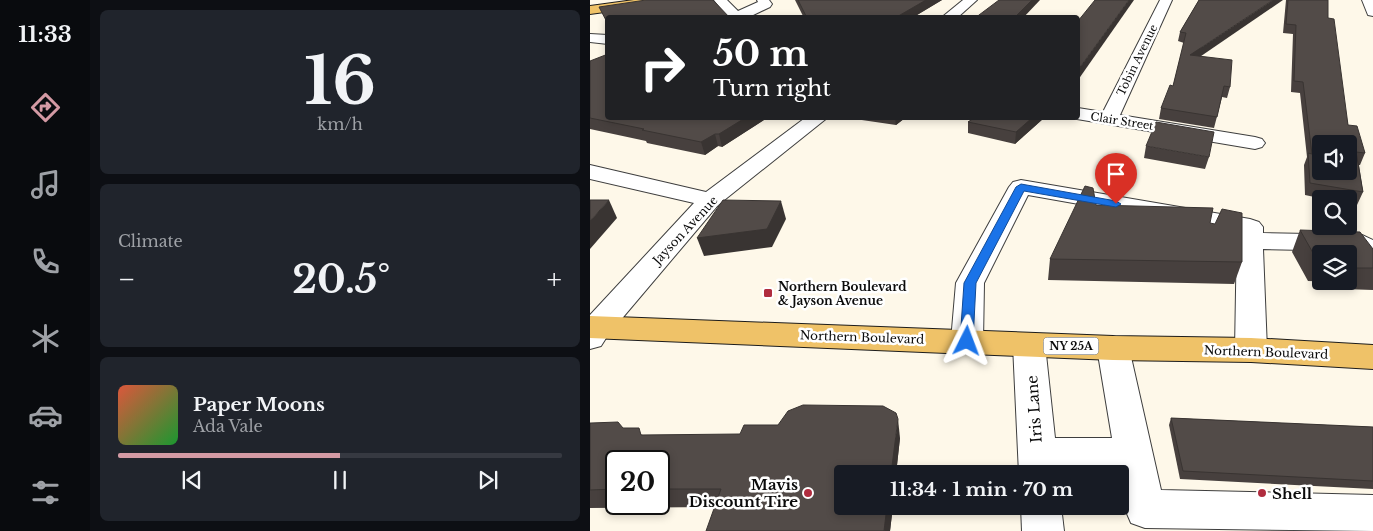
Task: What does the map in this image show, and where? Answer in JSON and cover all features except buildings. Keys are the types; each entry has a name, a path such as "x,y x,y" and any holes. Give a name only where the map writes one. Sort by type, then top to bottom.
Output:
{"main road":[{"path":"590,10 663,0"},
{"name":"Northern Boulevard","path":"592,331 967,341 1113,348 1251,350 1371,360"}],"street":[{"path":"720,0 734,15"},
{"path":"740,15 765,4 763,0"},
{"path":"952,15 971,0"},
{"name":"Tobin Avenue","path":"1109,119 1166,0"},
{"path":"1368,0 1373,12"},
{"name":"Clair Street","path":"1080,114 1255,142"},
{"name":"Jayson Avenue","path":"592,331 710,200 814,120"},
{"path":"590,172 710,200"},
{"path":"967,341 970,283 1021,187 1250,227 1251,350"},
{"path":"1250,241 1362,243 1373,258"},
{"name":"Iris Lane","path":"1029,345 1038,464"},
{"path":"1113,348 1145,509 1373,514"},
{"path":"1038,464 1134,455"},
{"path":"1042,515 1043,531"}],"place":[{"name":"Northern Boulevard & Jayson Avenue","path":"768,293"},
{"name":"Mavis Discount Tire","path":"808,493"},
{"name":"Shell","path":"1262,493"}],"route":[{"path":"967,341 970,283 1021,187 1116,204"}]}
